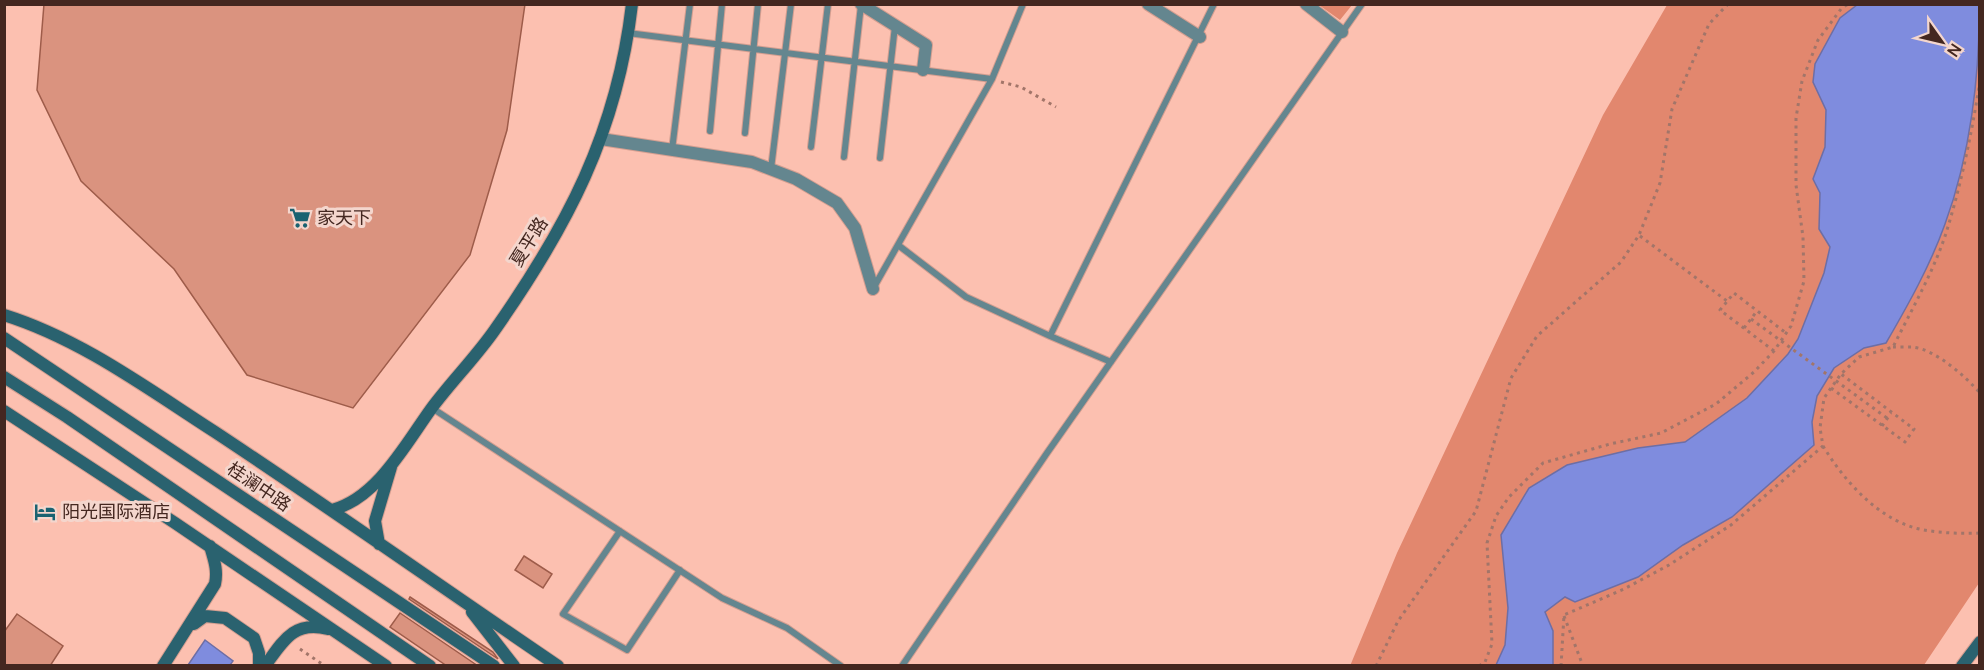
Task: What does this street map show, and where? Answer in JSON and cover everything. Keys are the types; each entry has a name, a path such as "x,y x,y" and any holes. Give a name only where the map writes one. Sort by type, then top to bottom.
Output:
{"main road":[{"name":"夏平路","path":"332,510 351,503 391,466 432,408 493,332 566,217 601,139 614,98 632,4"},
{"path":"4,315 21,320 79,346 147,388 332,510 558,666"},
{"name":"桂澜中路","path":"4,338 494,666"},
{"path":"4,377 67,417 430,666"},
{"path":"4,411 210,546 386,666"},
{"name":"夏平路","path":"379,544 375,521 391,466"},
{"path":"163,666 214,584 217,574 216,563 210,546"},
{"path":"465,603 514,666"},
{"path":"186,631 205,616 225,618 254,638 259,653 259,666"},
{"path":"265,666 292,633 303,627 316,626 334,631"},
{"path":"1962,666 1980,642"}],"street":[{"path":"861,4 926,45 923,70"},
{"path":"1306,4 1342,32"},
{"path":"1150,5 1200,37"},
{"path":"601,139 752,162 796,179 837,203 855,228 873,290"}],"lane":[{"path":"672,150 690,4"},
{"path":"710,131 722,4"},
{"path":"745,133 758,4"},
{"path":"771,169 792,4"},
{"path":"812,147 828,4"},
{"path":"844,157 861,4"},
{"path":"873,290 992,79 1023,4"},
{"path":"1050,336 1200,37 1214,4"},
{"path":"902,666 1111,362 1362,4"},
{"path":"880,158 895,26"},
{"path":"628,33 992,79"},
{"path":"898,245 966,297 1111,362"},
{"path":"432,408 722,598 788,628 841,666"},
{"path":"620,531 563,614 627,650 680,570"}],"path":[{"path":"1376,666 1398,621 1476,511 1511,378 1537,336 1621,262 1639,235 1660,183 1672,109 1709,24 1728,4"},
{"path":"1479,666 1485,662 1492,644 1486,543 1496,516 1509,497 1543,463 1610,444 1661,433 1716,404 1754,372 1774,351 1791,326 1804,281 1803,237 1796,173 1796,118 1802,81 1818,40 1841,9 1848,4"},
{"path":"992,79 1022,87 1056,107"},
{"path":"1893,347 1946,232 1973,127 1980,81"},
{"path":"1639,235 1727,301"},
{"path":"1774,351 1720,310 1734,293 1786,333"},
{"path":"1744,328 1757,311"},
{"path":"1751,319 1887,418"},
{"path":"1980,393 1968,380 1935,356 1914,347 1893,347 1858,357 1841,374 1824,398 1820,428 1823,446 1837,469 1854,489 1887,515 1922,530 1958,534 1980,533"},
{"path":"1831,388 1905,442 1914,429 1841,374"},
{"path":"1882,426 1891,413"},
{"path":"1564,615 1624,590 1669,565 1731,525 1823,446"},
{"path":"1561,666 1564,615"},
{"path":"1564,615 1583,666"},
{"path":"300,649 325,666"}],"shaded area":[{"path":"1319,5 1352,5 1340,20"},
{"path":"1667,5 1979,5 1979,583 1924,665 1350,666 1397,553 1603,115"}],"water":[{"path":"1857,5 1979,5 1978,59 1972,115 1961,171 1939,240 1910,300 1886,343 1864,348 1834,368 1817,396 1812,422 1814,445 1732,517 1683,545 1638,577 1575,602 1565,597 1545,612 1553,631 1553,665 1496,665 1505,645 1508,608 1501,535 1529,488 1567,465 1638,448 1685,442 1747,398 1788,354 1798,339 1824,273 1830,247 1819,229 1820,193 1813,179 1825,147 1826,110 1813,82 1815,64 1840,18"},
{"path":"205,640 233,661 230,665 188,665"}],"building":[{"name":"家天下","path":"44,4 525,4 507,130 470,255 353,408 247,375 174,269 81,181 37,90"},
{"path":"524,556 552,574 543,588 515,570"},
{"path":"410,597 493,652 498,659 409,599"},
{"path":"400,613 478,666 447,666 390,627"},
{"path":"17,614 63,646 50,666 4,666 4,632"}],"place":[{"name":"家天下","path":"300,218"},
{"name":"阳光国际酒店","path":"45,512"}]}
